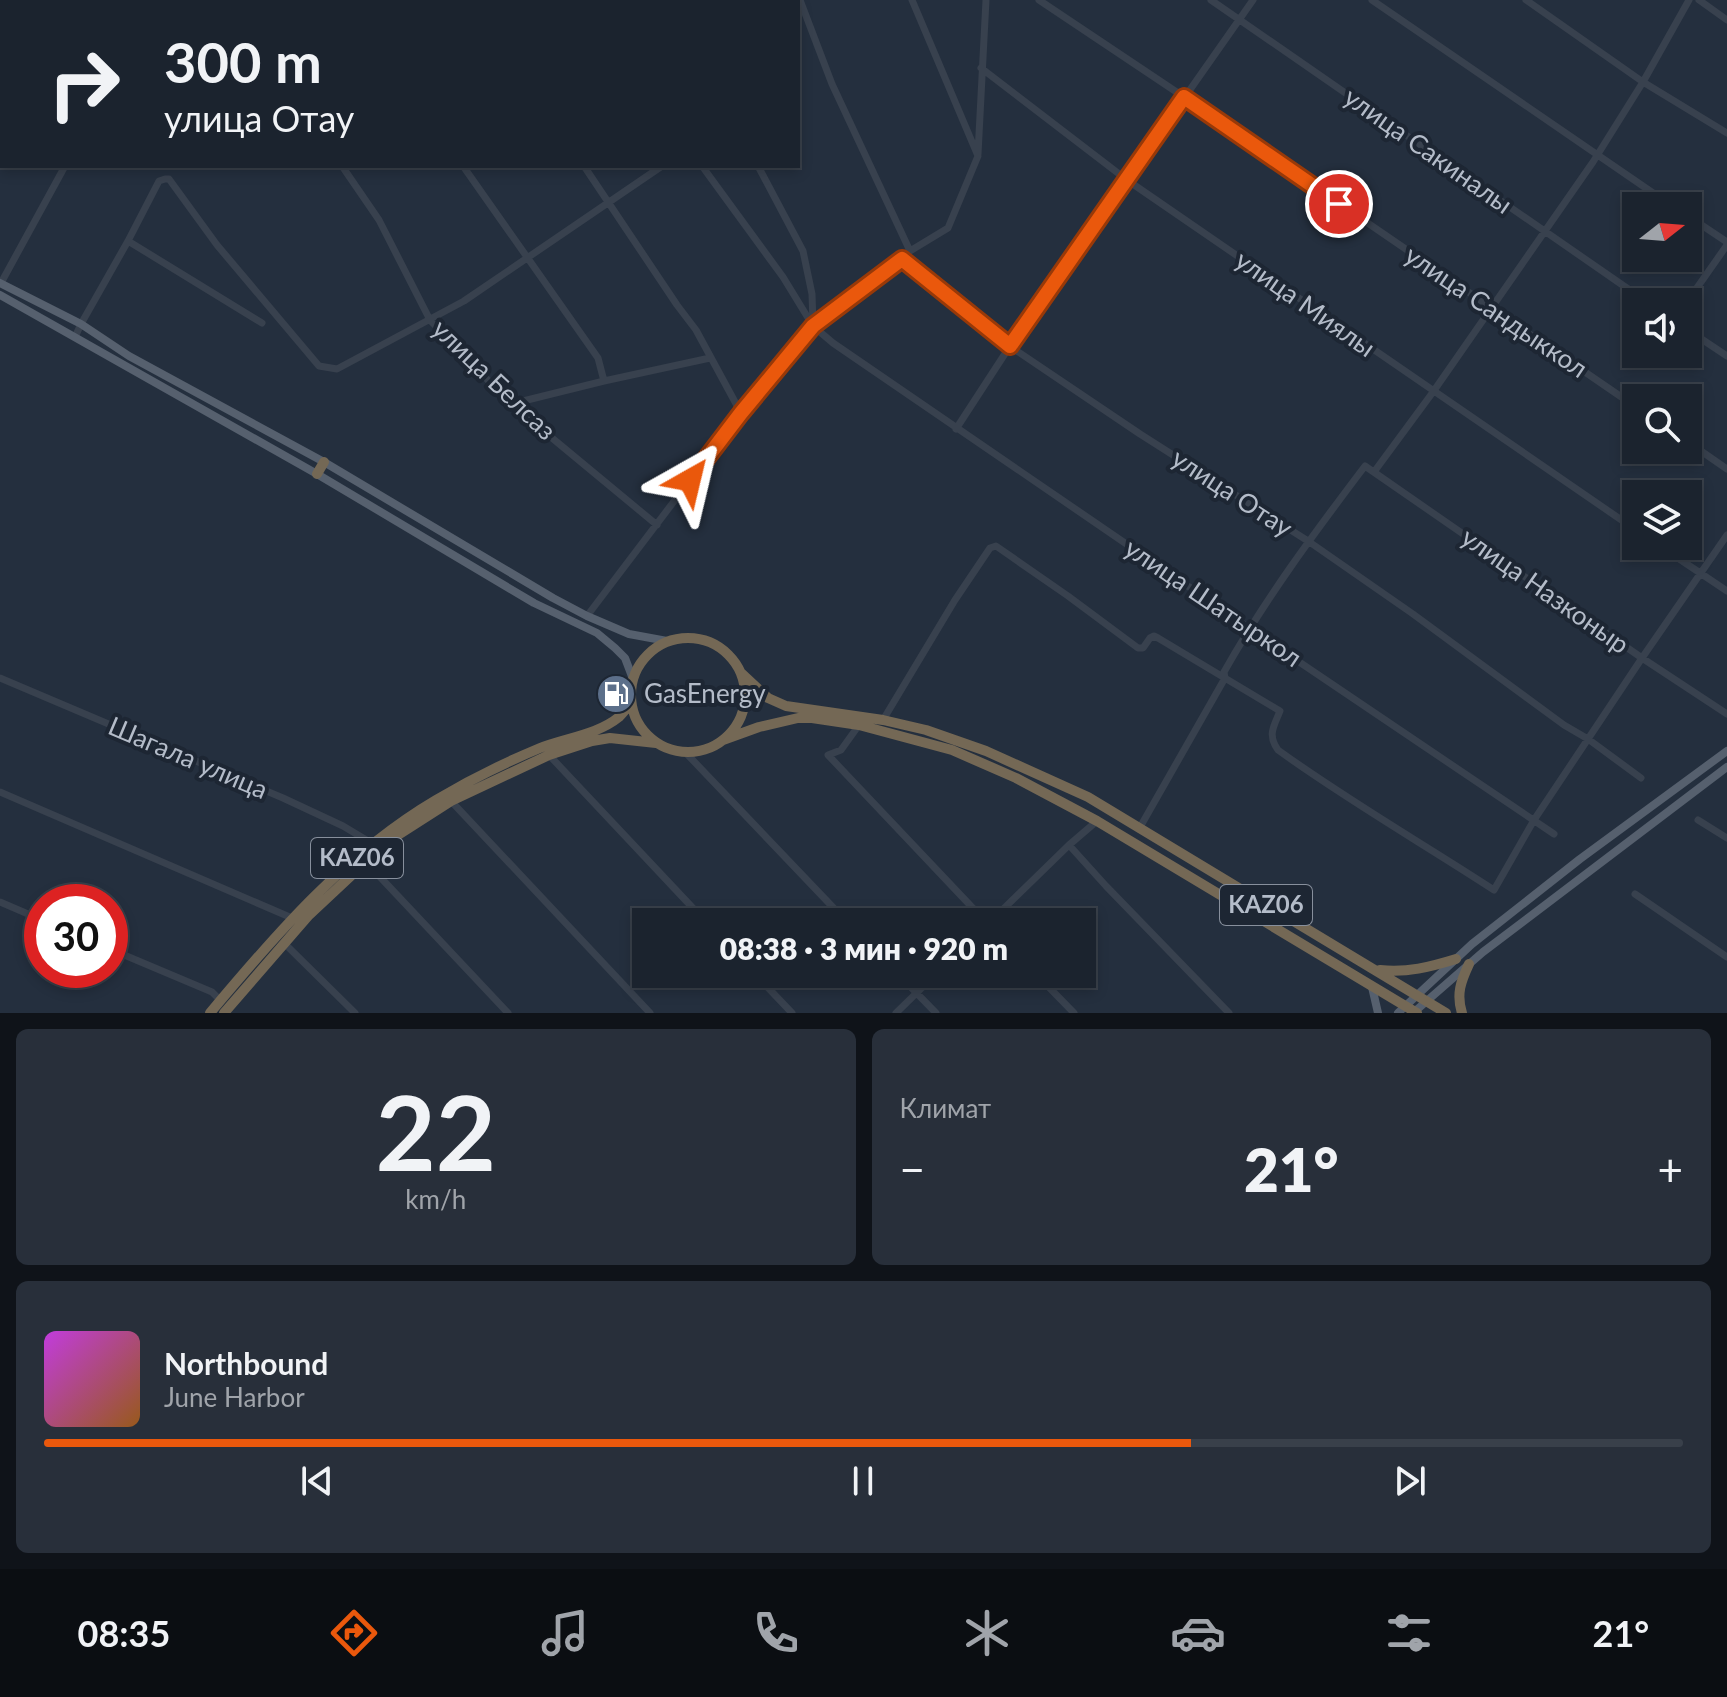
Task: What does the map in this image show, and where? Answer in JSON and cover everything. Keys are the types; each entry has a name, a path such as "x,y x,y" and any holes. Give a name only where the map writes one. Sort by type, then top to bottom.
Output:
{"highway":[{"path":"317,474 324,462"},
{"name":"KАZ06","path":"667,641 684,637 702,639 718,646 768,698 786,706 883,720 926,730 986,751 1088,797 1446,1013"},
{"path":"656,743 644,732 631,703 633,679 646,656 667,641"},
{"path":"723,740 736,727 743,710 745,691 741,673"},
{"name":"KАZ06","path":"210,1013 292,918 373,844 406,819 437,799 541,748 609,723 631,703"},
{"name":"KАZ06","path":"224,1013 309,915 387,842 451,801 549,755 592,741 610,738 656,743 685,752 705,750 759,727 798,718 859,725 952,750 1016,778 1097,821 1409,1011"},
{"path":"1373,969 1417,970 1456,959"},
{"path":"1462,1013 1459,992 1469,964"}],"main road":[{"path":"0,283 81,324 129,356 324,462 476,554 587,616 629,634 667,641"},
{"path":"0,295 317,474 534,603 597,633 625,658 633,679"},
{"path":"1409,1011 1472,944 1580,859 1727,751"},
{"path":"1421,998 1727,767"},
{"path":"1472,944 1483,952"},
{"path":"1372,987 1378,1013"}],"street":[{"path":"800,0 832,84 910,251"},
{"path":"912,0 978,156"},
{"path":"587,616 741,413 813,326 910,251 948,228 978,156 986,0"},
{"name":"улица Сандыккол","path":"1039,0 1622,398"},
{"name":"улица Сакиналы","path":"1211,0 1626,288"},
{"path":"956,429 1010,346 1253,0"},
{"path":"1372,0 1651,192"},
{"path":"1526,0 1643,82 1727,133"},
{"path":"1374,472 1597,156 1689,0"},
{"path":"1699,0 1727,20"},
{"name":"улица Миялы","path":"981,68 1127,180 1622,520"},
{"path":"0,283 64,168"},
{"name":"улица Белсаз","path":"343,168 379,220 430,320 511,404 657,525"},
{"path":"464,168 598,358 604,381"},
{"path":"585,168 696,330 741,413"},
{"path":"75,337 159,181 165,179 169,179 217,245 319,366 337,369 464,301 659,168"},
{"path":"703,168 783,277 813,326"},
{"path":"759,168 803,251 812,294 813,326"},
{"path":"1697,288 1727,244 1702,226"},
{"path":"128,241 262,323"},
{"name":"улица Отау","path":"902,259 1010,346 1108,413 1308,541 1641,778"},
{"name":"улица Шатыркол","path":"813,326 956,429 1554,834"},
{"path":"1702,339 1727,356"},
{"path":"511,404 710,358"},
{"path":"1702,452 1727,469"},
{"name":"улица Назконыр","path":"1308,541 1365,466 1727,714"},
{"path":"883,720 955,600 990,548 996,546 1138,648 1143,648 1154,636 1280,711 1271,732 1272,742 1278,750 1327,785 1494,890 1534,820 1727,535"},
{"path":"1139,829 1225,678 1224,672 1249,628 1308,541"},
{"path":"1680,560 1727,591"},
{"name":"Шагала улица","path":"0,678 283,798 373,844"},
{"path":"859,725 841,750 828,755 975,908"},
{"path":"685,752 834,908"},
{"path":"549,755 693,908"},
{"path":"0,792 292,918"},
{"path":"451,801 650,1013"},
{"path":"1698,820 1727,838"},
{"path":"1003,908 1097,821"},
{"path":"1069,845 1229,1013"},
{"path":"366,862 508,1013"},
{"path":"1635,894 1727,957"},
{"path":"0,902 24,912"},
{"path":"284,943 355,1013"},
{"path":"128,957 212,992 220,1000"},
{"path":"768,988 792,1013"},
{"path":"912,988 936,1013"},
{"path":"896,1013 922,988"},
{"path":"1050,988 1074,1013"}],"place":[{"name":"GasEnergy","path":"616,694"}],"route":[{"path":"690,480 813,326 902,259 1010,346 1184,97 1339,204"}]}
